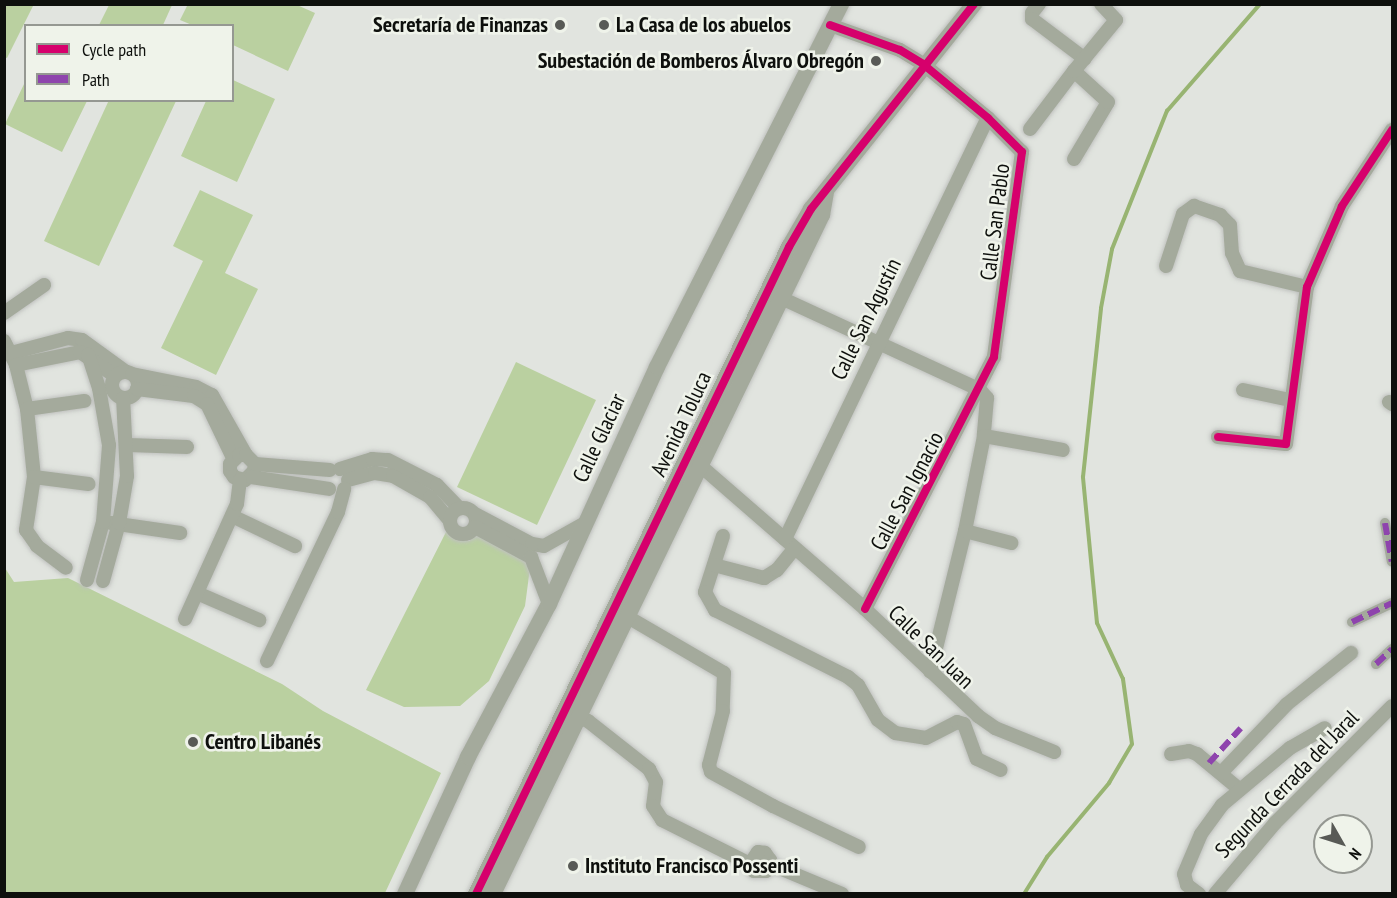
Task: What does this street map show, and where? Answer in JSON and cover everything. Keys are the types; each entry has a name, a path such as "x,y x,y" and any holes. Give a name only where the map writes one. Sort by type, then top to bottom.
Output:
{"street":[{"name":"Calle Glaciar","path":"405,894 468,757 549,604 662,356 841,4"},
{"name":"Avenida Toluca","path":"476,894 569,719 627,616 765,291 811,209 922,64 974,4"},
{"path":"1039,4 1032,13 1032,19 1085,59"},
{"path":"1030,129 1114,23 1114,15 1101,4"},
{"name":"Calle San Pablo","path":"830,25 900,50 922,64 988,118 1019,148 1022,158 1000,332 980,390"},
{"path":"1074,71 1108,102 1074,159"},
{"name":"Calle San Agustín","path":"714,565 764,578 777,570 876,344 988,118"},
{"path":"1218,437 1286,444 1290,400 1307,287 1342,206 1392,130"},
{"name":"Avenida Toluca","path":"493,894 569,719 692,459 822,215 826,192"},
{"path":"1166,266 1183,214 1194,206 1220,215 1230,225 1232,253 1240,271 1307,287"},
{"path":"4,313 44,285"},
{"path":"779,297 876,344 980,390 987,398 984,436 965,531 930,672"},
{"path":"11,353 68,338 82,340 124,374 137,389"},
{"path":"11,353 68,351 88,355 124,374 196,387 212,395 245,467 232,516 185,619"},
{"path":"11,353 27,409 34,477 26,530 37,546 66,568"},
{"path":"87,580 103,522 108,445 99,388 88,355"},
{"path":"103,581 120,523 128,445 123,398 112,387 124,374"},
{"path":"123,398 137,389 194,396 207,404 245,467 329,489 325,479 375,473 393,476 430,497 450,521 452,528 464,534 475,520"},
{"name":"Calle San Ignacio","path":"865,609 980,390"},
{"path":"1243,390 1290,400"},
{"path":"27,409 84,401"},
{"path":"984,436 1063,450"},
{"path":"128,445 187,447"},
{"path":"245,467 340,477 372,459 388,460 437,486 459,508 531,557 549,604"},
{"name":"Calle San Juan","path":"692,459 865,609 930,672 995,728 1054,752"},
{"path":"34,477 89,484"},
{"path":"267,661 338,512 340,477"},
{"path":"450,521 459,508"},
{"path":"232,516 295,546"},
{"path":"475,520 532,544 544,546 585,523"},
{"path":"103,522 180,533"},
{"path":"1385,524 1392,561"},
{"path":"965,531 1011,543"},
{"path":"723,536 705,592 715,610 848,677 858,684 878,720 895,733 926,738 957,722 964,724 977,759 1001,770"},
{"path":"197,593 259,620"},
{"path":"1352,622 1392,603"},
{"path":"627,616 724,673 723,711 708,765 711,772 773,807 859,847"},
{"path":"1376,664 1392,649"},
{"path":"1221,773 1287,704 1351,653"},
{"name":"Segunda Cerrada del Jaral","path":"1215,894 1275,823 1392,706"},
{"path":"569,719 596,731 654,775 653,806 662,820 750,864 758,872 765,871 770,864 842,894"},
{"path":"1199,894 1187,885 1184,874 1201,834 1238,788 1290,748 1325,728"},
{"path":"1171,754 1189,751 1238,788"}],"green space":[{"path":"172,4 163,24 100,24 109,5"},
{"path":"188,4 297,5 315,13 288,71 234,45 234,24 190,24 180,20"},
{"path":"4,5 33,6 7,58 4,57"},
{"path":"234,80 275,99 237,182 181,156 206,102 234,102"},
{"path":"24,84 24,102 87,102 62,152 5,124"},
{"path":"108,102 176,102 99,266 44,241"},
{"path":"200,190 253,215 225,273 258,289 216,375 161,348 203,261 173,246"},
{"path":"516,362 596,400 537,525 457,487"},
{"path":"446,532 469,541 476,535 525,559 530,568 525,606 489,681 460,706 404,707 366,690"},
{"name":"Centro Libanés","path":"5,568 14,582 68,578 282,684 323,711 441,773 385,893 5,893"}],"waterway":[{"path":"1024,894 1047,857 1109,783 1132,744 1123,679 1097,623 1083,477 1101,308 1112,249 1167,111 1260,4"}],"marked path":[{"path":"1385,523 1392,561"},
{"path":"1352,622 1392,603"},
{"path":"1376,664 1392,649"},
{"path":"1209,763 1241,728"}],"cycle path":[{"path":"476,894 789,247 811,209 974,4"},
{"path":"830,25 900,50 923,64 988,118 1022,152 994,357 865,609"},
{"path":"1218,437 1286,444 1307,287 1342,206 1392,130"}],"place":[{"name":"Secretaría de Finanzas","path":"560,25"},
{"name":"La Casa de los abuelos","path":"604,25"},
{"name":"Subestación de Bomberos Álvaro Obregón","path":"876,61"},
{"name":"Centro Libanés","path":"193,742"},
{"name":"Instituto Francisco Possenti","path":"573,866"}]}
